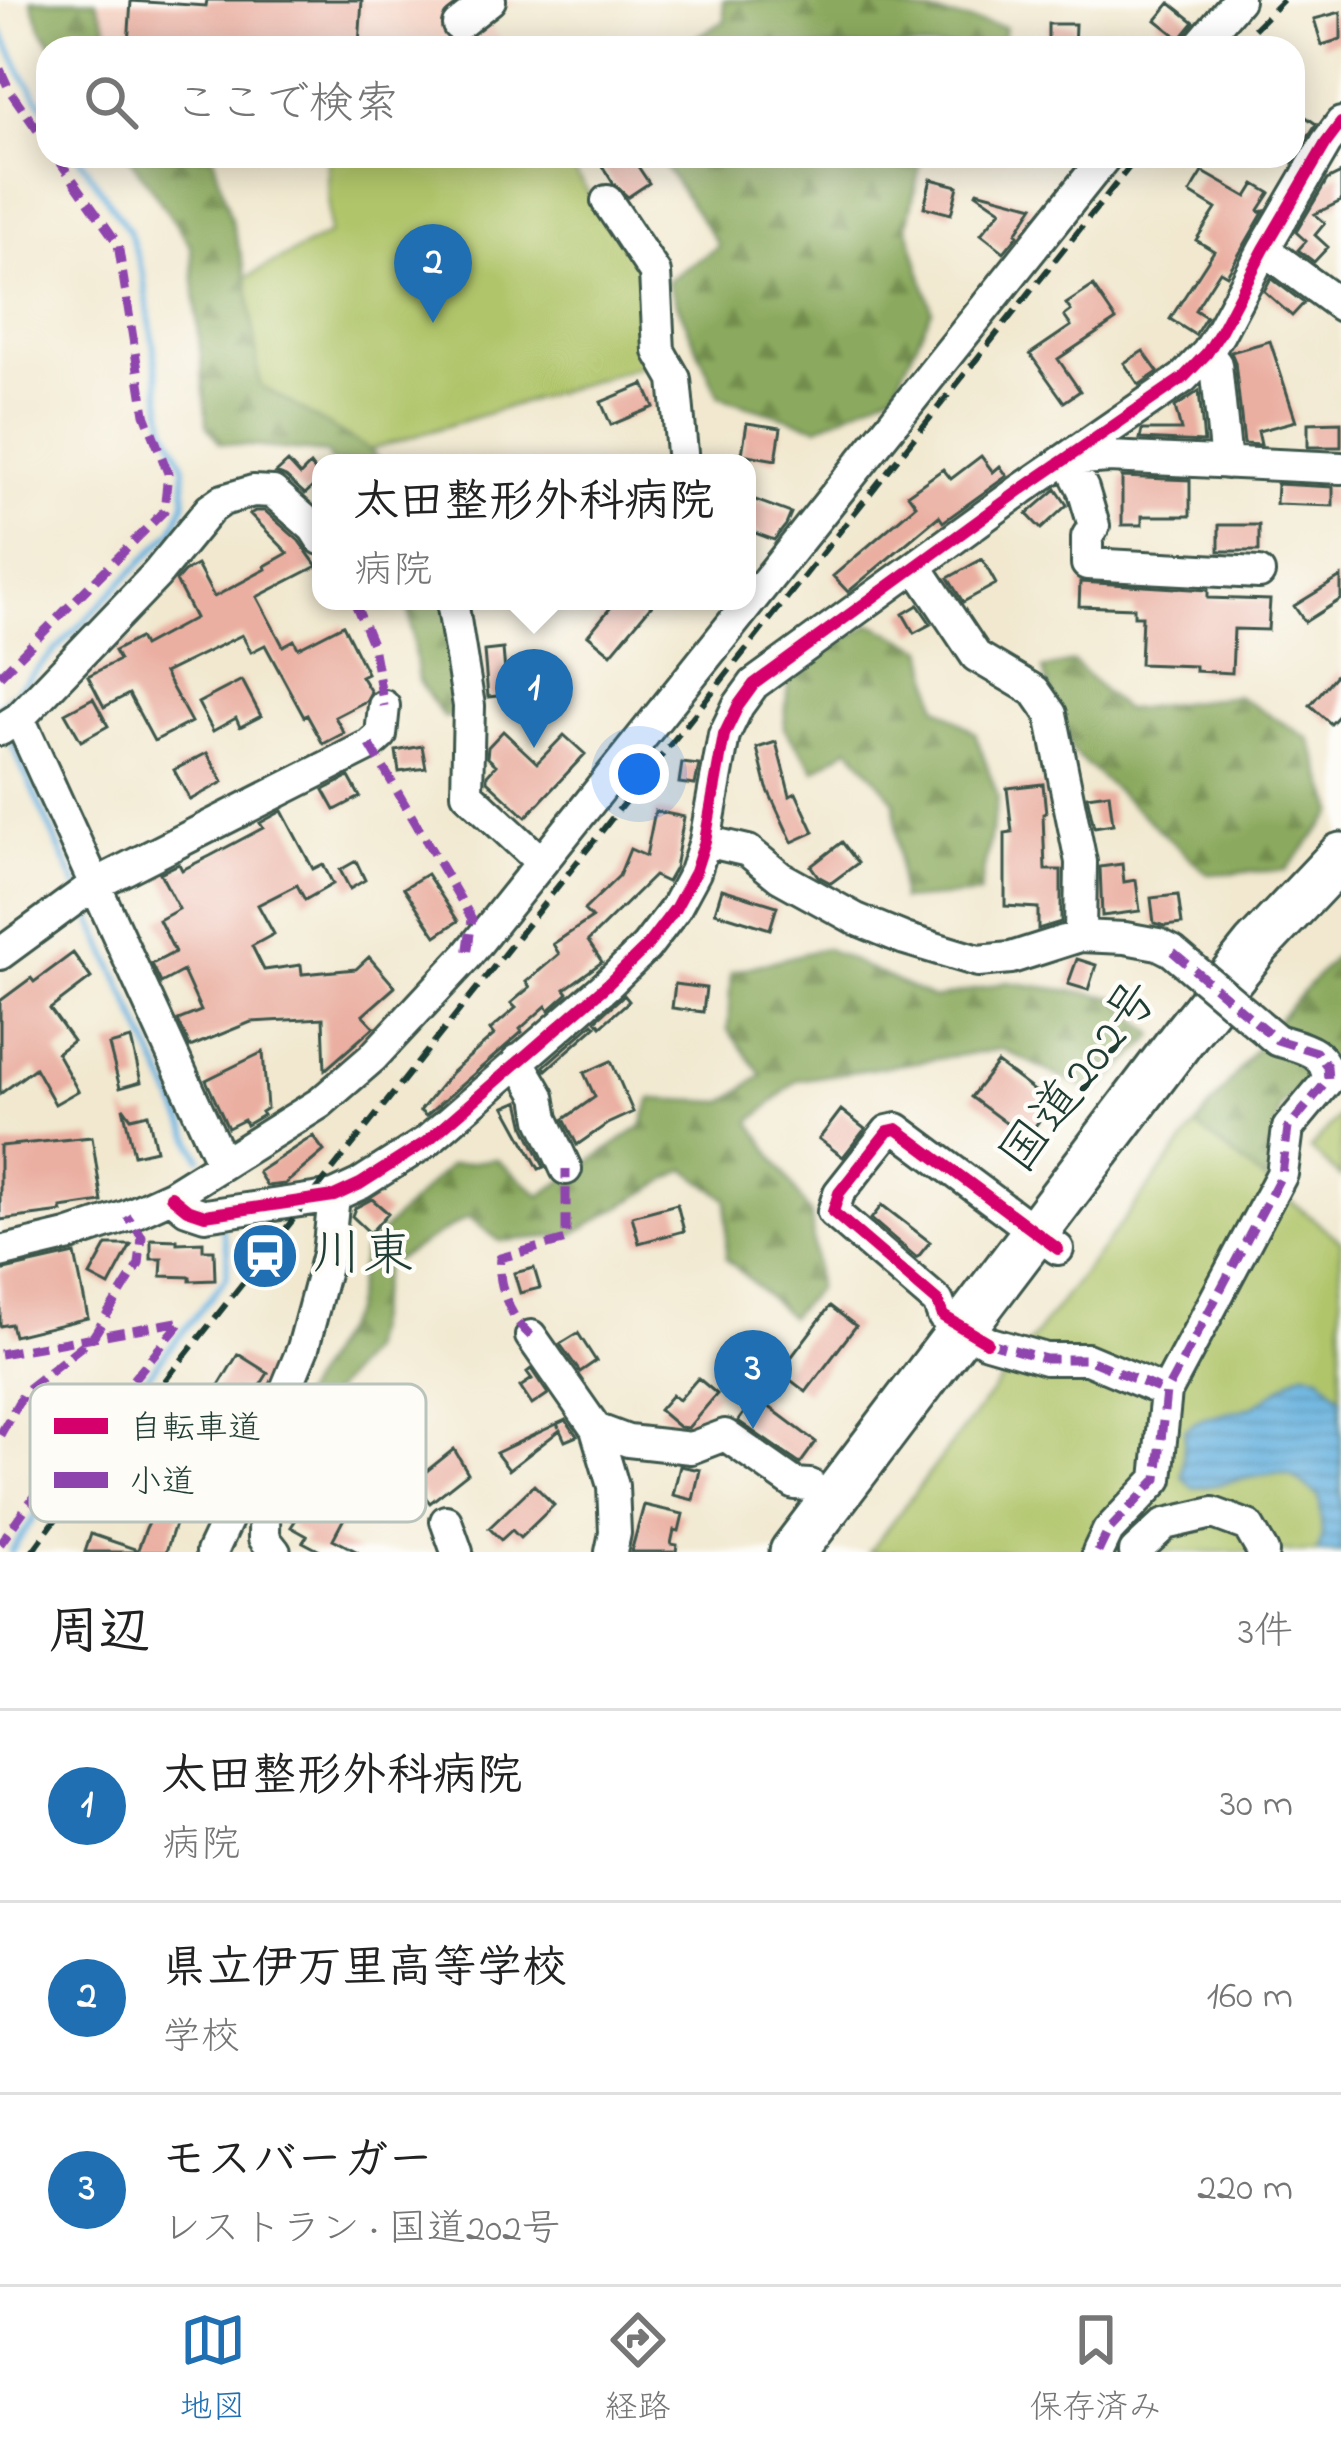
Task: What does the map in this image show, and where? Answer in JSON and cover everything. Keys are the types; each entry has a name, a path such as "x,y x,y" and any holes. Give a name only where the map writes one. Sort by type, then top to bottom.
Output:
{"highway":[{"name":"国道202号","path":"793,1552 827,1530 1046,1241 1255,947 1341,856"},
{"name":"国道202号","path":"1046,1241 1341,898"}],"street":[{"path":"458,25 490,0"},
{"path":"1207,36 1238,0"},
{"path":"171,1196 187,1210 216,1214 334,1196 360,1184 426,1142 608,984 646,947 695,872 724,735 754,684 1183,378 1207,353 1341,123"},
{"path":"756,587 1096,168"},
{"path":"608,201 655,273 658,351 675,379 682,454"},
{"path":"1264,249 1341,306"},
{"path":"1207,353 1216,364 1226,463"},
{"path":"1068,460 1109,457 1341,468"},
{"path":"1068,460 1094,526 1087,537 1087,564 1259,574"},
{"path":"222,1163 83,892 9,724 224,500 253,491 273,492 312,526"},
{"path":"916,566 976,656 1035,691 1051,714 1081,862 1080,936"},
{"path":"453,610 469,706 467,793 541,862"},
{"path":"0,1252 67,1236 171,1196 320,1103 372,1058 467,956 738,610"},
{"path":"0,954 83,892 370,745 381,735 384,706"},
{"path":"705,841 748,851 781,877 856,920 978,961 1011,958 1080,936 1158,944 1277,1040 1316,1052 1328,1066 1328,1080 1288,1128 1282,1174 1166,1391 1157,1479 1108,1532 1098,1552"},
{"path":"518,1060 539,1096 543,1119 566,1169"},
{"path":"1046,1241 896,1129 888,1131 839,1193 833,1211 938,1302 943,1316 975,1335 1046,1359 1087,1359 1166,1391"},
{"path":"288,1384 303,1348 328,1254 334,1196"},
{"path":"531,1336 596,1429 613,1486 611,1552"},
{"path":"596,1429 628,1441 691,1448 725,1435 795,1484 810,1486 827,1530"},
{"path":"1136,1552 1165,1523 1213,1513 1248,1526 1263,1552"},
{"path":"446,1521 457,1552"},
{"path":"212,1552 226,1522"},
{"path":"263,1522 264,1538 275,1552"}],"shaded area":[{"path":"31,0 517,0 487,22 498,36 46,36"}],"green space":[{"path":"31,0 96,0 110,36 46,36"},
{"path":"723,0 877,0 882,5 1005,27 1003,36 698,36 725,21"},
{"path":"137,168 216,168 247,277 260,385 373,454 220,443 207,425 191,246"},
{"path":"328,168 571,168 648,278 650,363 370,450 260,385 247,277 329,234"},
{"path":"666,168 919,168 907,226 932,310 894,390 818,427 719,397 667,281 719,246"},
{"path":"409,610 461,610 479,704 444,718 418,680"},
{"path":"872,624 925,649 937,706 975,733 998,797 979,894 901,900 895,801 850,747 815,770 784,728 789,673"},
{"path":"1073,662 1124,710 1237,696 1310,739 1335,812 1286,870 1208,874 1073,752 1043,669"},
{"path":"825,948 934,999 1007,982 1113,997 1155,1035 1096,1094 1002,1049 797,1080 751,1122 811,1215 817,1288 790,1317 726,1258 727,1199 686,1169 571,1235 500,1241 468,1217 385,1266 367,1351 340,1384 309,1384 352,1312 364,1249 450,1165 496,1159 541,1196 642,1126 651,1099 725,1102 762,1075 728,1030 731,972"},
{"path":"1341,950 1341,1045 1280,1107 1266,1182 1196,1126 1280,1017"},
{"path":"1341,1114 1341,1177 1310,1149"},
{"path":"1196,1126 1341,1241 1341,1552 869,1552"}],"water":[{"path":"1306,1371 1320,1375 1341,1398 1341,1552 1318,1552 1320,1498 1293,1477 1269,1475 1193,1488 1182,1477 1185,1430 1192,1424 1256,1404"}],"building":[{"path":"207,0 362,0 360,36 129,36 131,1 206,6"},
{"path":"1170,3 1194,22 1182,36 1176,36 1156,20"},
{"path":"1341,12 1341,39 1322,45 1314,19"},
{"path":"1048,24 1075,24 1074,36 1048,36"},
{"path":"1305,116 1316,124 1305,142"},
{"path":"604,168 639,168 649,183 628,197"},
{"path":"1203,172 1247,197 1255,184 1270,193 1227,275 1220,271 1195,310 1206,317 1195,335 1170,319 1214,251 1196,240 1216,209 1190,193"},
{"path":"1341,173 1341,201 1315,214 1325,223 1315,235 1328,247 1314,262 1298,250 1306,241 1296,232 1327,180"},
{"path":"931,179 958,186 951,214 924,207"},
{"path":"977,191 1034,206 1004,252 981,234 1001,210"},
{"path":"1271,278 1304,303 1292,316 1264,291"},
{"path":"1093,286 1116,320 1058,359 1080,391 1064,402 1030,354 1071,326 1064,316 1071,311 1066,304"},
{"path":"1270,341 1296,421 1258,431 1261,445 1244,444 1231,352"},
{"path":"1143,351 1158,372 1139,385 1124,363"},
{"path":"644,384 654,407 611,425 601,402"},
{"path":"1199,391 1204,442 1140,439 1142,430 1181,430 1175,407"},
{"path":"1341,422 1341,447 1308,447 1308,423"},
{"path":"747,423 781,428 776,460 742,454"},
{"path":"981,456 993,472 1000,466 1007,476 943,522 939,516 848,592 833,576 916,505 908,494 943,469 951,479"},
{"path":"288,462 300,475 310,465 312,487 305,494 276,473"},
{"path":"1122,477 1190,480 1190,516 1142,516 1142,525 1122,525"},
{"path":"1277,484 1333,487 1333,506 1276,504"},
{"path":"1056,489 1067,505 1041,529 1027,514"},
{"path":"756,500 791,513 774,540 756,533"},
{"path":"265,511 312,559 312,569 257,597 283,646 294,640 298,648 343,625 367,673 361,676 371,692 366,701 335,717 344,733 323,744 265,645 251,652 242,635 164,673 191,722 154,741 129,694 104,707 88,676 119,660 114,651 139,638 143,646 195,618 176,581 184,572 197,565 214,597 288,553 250,514"},
{"path":"1219,525 1259,525 1259,551 1219,551"},
{"path":"982,559 996,584 963,602 948,578"},
{"path":"1341,577 1341,599 1305,622 1294,606"},
{"path":"1080,582 1208,590 1208,598 1270,600 1268,630 1234,629 1232,673 1140,664 1142,616 1134,616 1134,608 1079,606"},
{"path":"918,605 931,624 914,633 903,614"},
{"path":"609,610 648,610 611,654 588,635"},
{"path":"503,649 507,695 488,697 484,651"},
{"path":"1341,669 1341,713 1331,724 1310,705"},
{"path":"242,680 261,716 240,727 236,718 213,731 198,703"},
{"path":"93,698 108,726 81,741 65,713"},
{"path":"503,731 537,763 564,735 585,754 526,817 487,781 496,765 487,757 488,747"},
{"path":"776,742 790,796 796,793 814,832 792,842 767,788 757,748"},
{"path":"422,746 426,768 399,772 396,751"},
{"path":"207,753 223,782 190,800 174,770"},
{"path":"682,763 699,765 695,785 679,783"},
{"path":"349,777 360,797 335,810 324,790"},
{"path":"1043,784 1045,870 1061,870 1061,922 1038,929 1038,908 1005,906 1005,833 1012,832 1007,788"},
{"path":"1109,793 1113,824 1094,827 1087,796"},
{"path":"282,811 313,869 323,864 333,884 305,900 297,885 258,905 274,934 252,946 264,970 301,965 302,974 356,969 369,957 395,987 363,1015 374,1027 325,1070 323,1018 251,1022 190,1047 178,1020 201,1011 183,971 161,983 152,964 175,952 159,920 179,909 160,873 179,864 182,870 210,856 263,828 260,823"},
{"path":"655,811 684,817 675,868 667,882 654,876 588,941 602,962 565,989 568,993 549,1010 546,1006 426,1116 420,1111 452,1072 494,1035 490,1030 516,1008 511,1003 530,987 526,982 559,954 553,944 592,918 584,910 619,876 630,849 646,856"},
{"path":"842,842 858,863 831,883 811,866"},
{"path":"356,861 365,880 350,889 340,870"},
{"path":"1122,864 1124,882 1136,880 1140,911 1102,916 1100,867"},
{"path":"427,874 458,921 436,936 404,888"},
{"path":"722,889 777,906 770,929 715,912"},
{"path":"1178,895 1182,924 1154,923 1151,898"},
{"path":"73,953 91,978 50,1009 73,1041 57,1053 78,1091 55,1104 35,1068 0,1094 0,1001"},
{"path":"1077,959 1096,965 1088,990 1068,984"},
{"path":"675,984 706,988 703,1012 672,1008"},
{"path":"624,995 629,1001 601,1026 596,1020"},
{"path":"593,1023 596,1026 546,1070 544,1066"},
{"path":"131,1039 141,1082 120,1088 109,1045"},
{"path":"263,1052 267,1108 246,1125 244,1120 228,1128 206,1080"},
{"path":"611,1061 633,1112 577,1145 564,1119 595,1097 584,1073"},
{"path":"997,1063 1052,1104 1026,1138 971,1097"},
{"path":"519,1101 544,1167 539,1169 505,1107"},
{"path":"123,1107 131,1118 148,1114 156,1150 134,1155"},
{"path":"841,1110 865,1129 843,1157 819,1139"},
{"path":"313,1136 324,1151 285,1184 267,1186 258,1172"},
{"path":"92,1137 102,1202 0,1220 0,1146"},
{"path":"372,1199 388,1213 370,1233 352,1216 355,1208"},
{"path":"677,1204 684,1231 639,1243 632,1216"},
{"path":"882,1205 930,1242 917,1258 871,1219"},
{"path":"151,1239 203,1242 203,1250 214,1250 215,1280 161,1276 162,1259 151,1259"},
{"path":"107,1245 131,1245 109,1286 90,1276"},
{"path":"75,1254 88,1318 14,1336 11,1324 0,1326 0,1271"},
{"path":"534,1268 540,1288 520,1293 514,1273"},
{"path":"830,1306 856,1326 806,1392 780,1372"},
{"path":"578,1333 596,1361 580,1372 560,1344"},
{"path":"238,1354 268,1373 261,1384 220,1384"},
{"path":"531,1369 548,1394 532,1405 520,1387 532,1379 527,1372"},
{"path":"698,1378 717,1394 688,1428 679,1427 659,1410 672,1395 679,1400"},
{"path":"756,1397 816,1442 800,1464 738,1421"},
{"path":"566,1420 577,1436 565,1441 560,1430 509,1470 496,1453"},
{"path":"454,1449 468,1473 430,1503 426,1472"},
{"path":"680,1466 700,1470 693,1500 673,1495"},
{"path":"534,1485 554,1505 520,1538 512,1530 501,1540 489,1528"},
{"path":"644,1505 683,1514 671,1544 677,1545 676,1552 631,1552"},
{"path":"149,1522 176,1522 166,1552 137,1552"},
{"path":"294,1522 342,1522 333,1539 358,1552 322,1552 303,1542 307,1536 291,1527"},
{"path":"91,1534 135,1549 135,1552 85,1552"}],"waterway":[{"path":"0,29 36,95"},
{"path":"0,707 173,530 185,502 184,466 165,424 143,274 129,231 86,168"},
{"path":"8,736 77,887"},
{"path":"85,905 200,1158"},
{"path":"141,1384 227,1277 221,1223"},
{"path":"11,1552 31,1522"}],"railway":[{"path":"1247,36 1283,0"},
{"path":"163,1384 1128,168"},
{"path":"32,1552 54,1522"}],"marked path":[{"path":"0,69 36,128"},
{"path":"0,676 164,511 168,473 145,414 118,244 64,168"},
{"path":"358,610 373,646 384,706"},
{"path":"370,745 472,919 467,956"},
{"path":"1098,1552 1108,1531 1157,1479 1166,1392 1282,1174 1288,1128 1328,1080 1327,1066 1316,1052 1277,1040 1172,951"},
{"path":"531,1336 506,1300 500,1258 566,1240 566,1169"},
{"path":"34,1384 93,1337 139,1264 142,1237 127,1216"},
{"path":"0,1354 182,1321 129,1384"},
{"path":"987,1342 1046,1359 1087,1359 1166,1392"},
{"path":"0,1435 30,1387"},
{"path":"0,1544 30,1502"}],"cycle path":[{"path":"171,1196 205,1215 334,1196 360,1184 426,1142 608,984 646,947 695,872 724,735 754,684 1183,378 1219,334 1341,123"},
{"path":"987,1342 943,1316 938,1302 833,1212 839,1193 888,1131 897,1129 1058,1249"}],"place":[{"name":"県立伊万里高等学校","path":"433,323"},
{"name":"太田整形外科病院","path":"534,748"},
{"name":"川東","path":"265,1256"},
{"name":"モスバーガー","path":"753,1429"}]}
